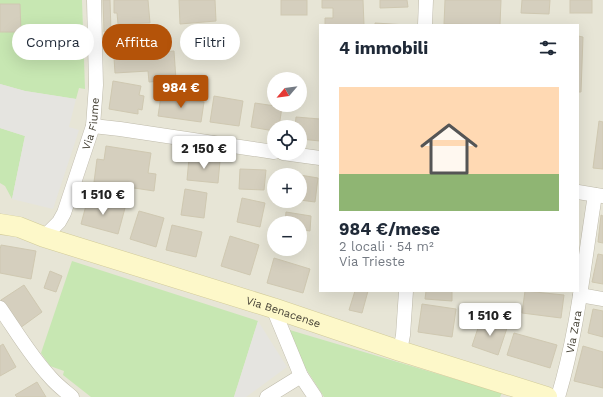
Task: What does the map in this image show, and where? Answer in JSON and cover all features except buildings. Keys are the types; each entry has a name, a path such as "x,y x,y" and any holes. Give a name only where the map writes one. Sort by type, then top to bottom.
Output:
{"main road":[{"name":"Via Benacense","path":"0,210 10,225 44,237 272,308 400,351 547,397"}],"street":[{"name":"Via Fiume","path":"44,237 59,222 64,213 93,126 96,85 94,0"},
{"path":"425,24 426,0"},
{"path":"93,126 267,151"},
{"path":"307,156 319,158"},
{"path":"579,192 599,195"},
{"name":"Via Zara","path":"558,397 570,354 599,195"},
{"path":"400,351 403,334 406,292"},
{"path":"580,295 603,299"},
{"path":"0,308 50,378 72,397"},
{"path":"272,308 301,376 315,397"},
{"path":"267,397 301,376"}],"shaded area":[{"path":"0,0 603,0 603,397 0,397"},
{"path":"0,84 25,91 76,99 69,127 79,130 53,209 12,199 25,136 0,128"},
{"path":"258,321 287,367 246,397 234,397"}],"green space":[{"path":"0,0 82,0 83,24 12,24 12,60 84,60 85,89 79,88 76,99 25,91 0,84"},
{"path":"0,128 25,136 12,199 5,186 0,183"},
{"path":"72,261 258,321 234,397 91,397 63,375 64,371 50,366 41,353"},
{"path":"283,328 502,393 500,397 324,397 292,347"}]}
